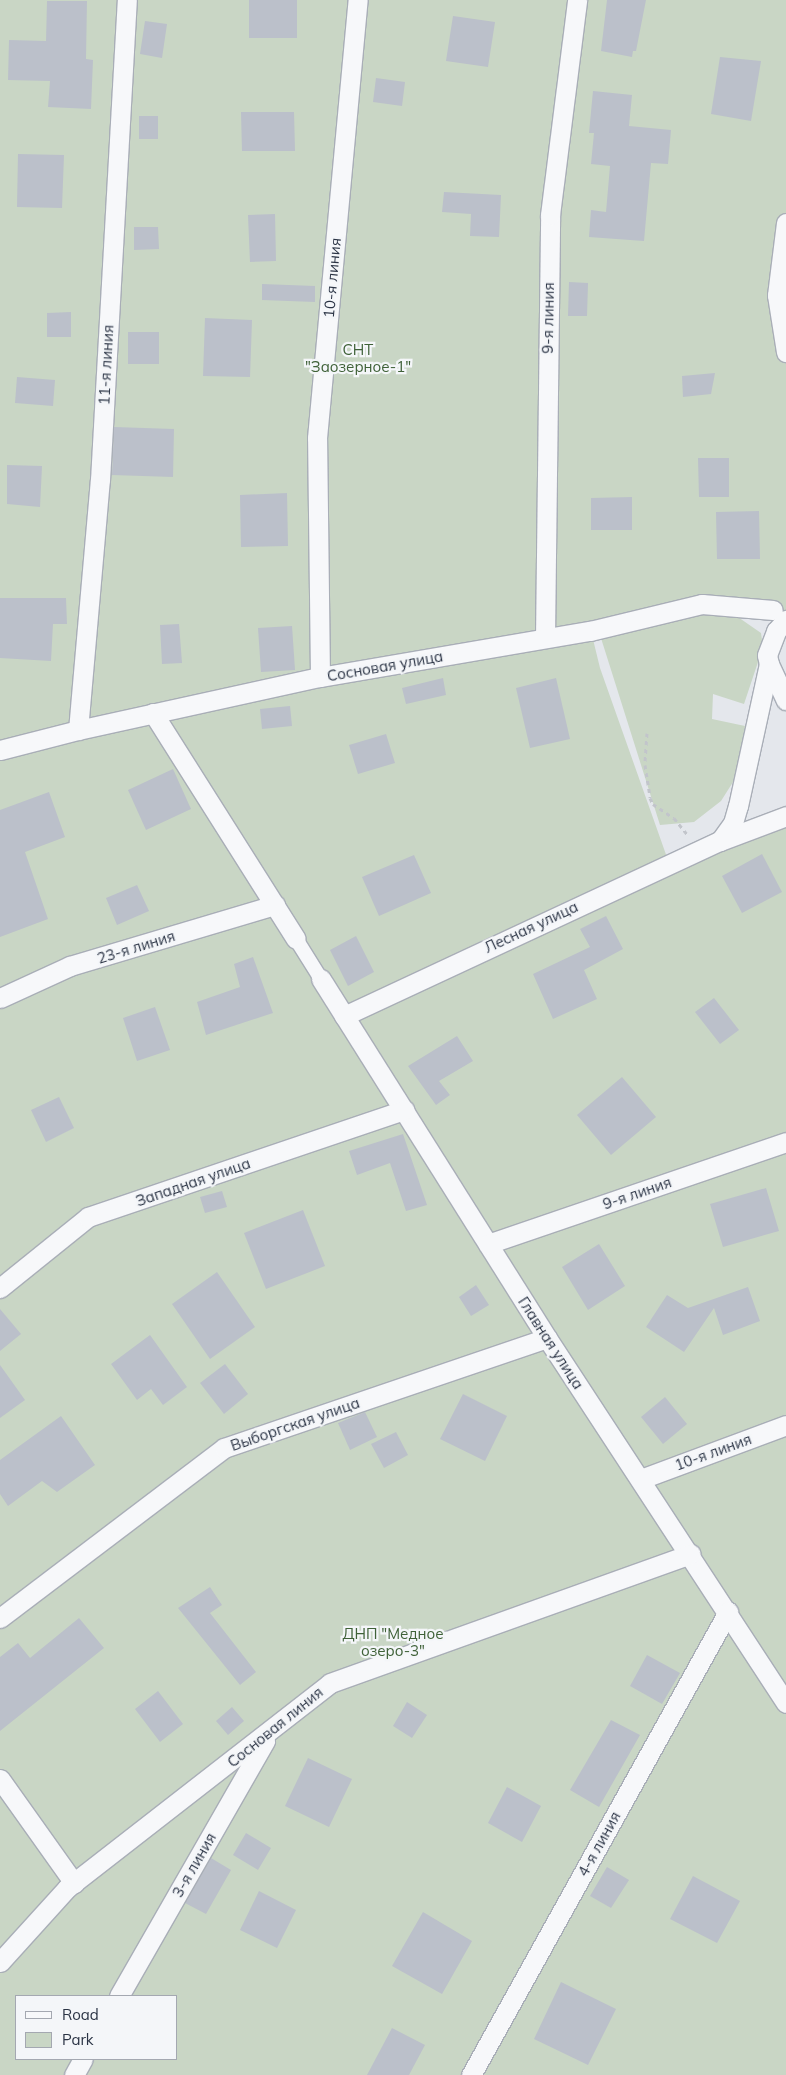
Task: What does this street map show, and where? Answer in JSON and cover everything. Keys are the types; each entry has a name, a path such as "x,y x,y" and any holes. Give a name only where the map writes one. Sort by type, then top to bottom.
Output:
{"street":[{"name":"11-я линия","path":"78,730 100,480 127,0"},
{"name":"10-я линия","path":"320,677 317,438 358,0"},
{"name":"9-я линия","path":"545,638 550,215 577,0"},
{"path":"786,223 777,295 786,352"},
{"name":"Сосновая улица","path":"0,750 78,730 320,677 545,638 702,604 779,615"},
{"path":"779,615 776,631 767,655 769,664 786,700"},
{"path":"720,840 733,823 738,806 769,664"},
{"path":"153,713 321,979"},
{"name":"Лесная улица","path":"344,1016 694,851 786,816"},
{"name":"23-я линия","path":"0,998 70,966 275,905"},
{"name":"Главная улица","path":"321,979 547,1338 691,1554 786,1703"},
{"name":"Западная улица","path":"0,1288 88,1218 404,1110"},
{"name":"9-я линия","path":"488,1244 786,1142"},
{"name":"Выборгская улица","path":"0,1618 224,1448 547,1338"},
{"name":"10-я линия","path":"641,1479 786,1425"},
{"name":"Сосновая линия","path":"0,1962 74,1883 270,1733 330,1683 691,1554"},
{"name":"4-я линия","path":"470,2075 728,1612"},
{"name":"3-я линия","path":"120,1995 270,1733"},
{"path":"0,1779 74,1883"},
{"path":"74,2075 82,2060"}],"path":[{"path":"647,733 645,765 650,798 653,804 674,818 688,836 694,851"}],"green space":[{"path":"0,0 786,0 786,611 702,604 591,631 600,668 669,863 786,816 786,2075 0,2075"},
{"path":"687,613 735,615 761,633 763,647 744,704 713,694 712,719 745,726 740,771 721,801 694,822 660,825 600,635"}],"building":[{"path":"249,0 297,0 297,38 249,38"},
{"path":"607,0 646,0 636,51 633,51 632,57 601,51"},
{"path":"47,1 87,1 86,59 93,60 91,109 48,107 50,81 8,80 9,40 46,41"},
{"path":"453,16 495,22 488,67 446,61"},
{"path":"145,21 167,24 162,58 140,54"},
{"path":"720,57 761,61 751,121 711,114"},
{"path":"376,78 405,82 402,106 373,102"},
{"path":"593,91 632,95 629,126 671,130 668,164 651,163 644,241 589,237 591,210 606,212 610,166 591,164 594,133 589,133"},
{"path":"241,112 294,112 295,151 242,151"},
{"path":"139,116 158,116 158,139 139,139"},
{"path":"18,154 64,155 62,208 17,207"},
{"path":"444,192 501,195 499,237 470,236 471,214 442,212"},
{"path":"275,214 276,261 250,262 248,215"},
{"path":"134,227 158,227 159,249 134,250"},
{"path":"569,282 588,283 587,316 568,316"},
{"path":"262,284 315,286 315,302 262,300"},
{"path":"71,312 71,337 47,337 47,313"},
{"path":"205,318 252,320 250,377 203,376"},
{"path":"128,332 159,332 159,364 128,364"},
{"path":"715,373 711,394 683,397 682,376"},
{"path":"17,377 55,380 53,406 15,403"},
{"path":"114,427 174,429 173,477 112,475"},
{"path":"698,458 729,458 729,497 699,497"},
{"path":"7,465 42,466 40,507 7,504"},
{"path":"287,493 288,546 241,547 240,495"},
{"path":"632,497 632,530 591,530 591,498"},
{"path":"759,511 760,559 717,559 716,512"},
{"path":"0,598 66,598 67,624 53,624 51,661 0,658"},
{"path":"179,624 182,663 162,664 160,625"},
{"path":"292,626 295,670 261,672 258,628"},
{"path":"443,678 446,695 406,704 402,688"},
{"path":"556,678 570,739 530,748 516,688"},
{"path":"290,706 292,726 262,729 260,709"},
{"path":"386,734 395,763 358,774 349,745"},
{"path":"173,769 191,809 146,830 128,790"},
{"path":"49,792 65,837 25,852 48,919 0,937 0,810"},
{"path":"762,854 782,892 742,913 722,876"},
{"path":"414,855 431,893 379,916 362,877"},
{"path":"137,885 149,911 117,925 106,898"},
{"path":"606,916 623,949 584,970 597,999 553,1019 533,974 590,947 580,929"},
{"path":"356,936 374,972 348,986 330,950"},
{"path":"253,957 273,1013 206,1035 197,1002 240,987 234,964"},
{"path":"714,998 739,1030 720,1044 695,1012"},
{"path":"155,1007 170,1050 137,1061 123,1018"},
{"path":"457,1036 473,1061 439,1081 450,1095 436,1105 408,1066"},
{"path":"622,1077 656,1117 611,1155 577,1115"},
{"path":"59,1097 74,1128 46,1142 31,1110"},
{"path":"403,1134 427,1205 406,1211 390,1163 357,1175 349,1151"},
{"path":"766,1188 779,1231 723,1247 710,1204"},
{"path":"222,1191 227,1207 205,1213 200,1197"},
{"path":"303,1210 325,1266 266,1289 244,1233"},
{"path":"599,1244 625,1286 588,1310 562,1267"},
{"path":"217,1272 255,1327 210,1359 172,1304"},
{"path":"476,1285 489,1305 471,1316 459,1297"},
{"path":"748,1287 760,1321 723,1335 714,1308 684,1352 646,1327 667,1295 688,1308"},
{"path":"0,1309 21,1334 0,1351"},
{"path":"150,1335 187,1387 163,1405 151,1389 137,1400 111,1364"},
{"path":"225,1364 248,1394 224,1414 200,1383"},
{"path":"0,1365 25,1400 0,1418"},
{"path":"463,1394 507,1416 485,1461 440,1439"},
{"path":"665,1397 687,1424 663,1444 641,1417"},
{"path":"365,1412 377,1437 350,1450 338,1423"},
{"path":"61,1416 95,1465 57,1492 42,1481 8,1506 0,1494 0,1460"},
{"path":"396,1432 408,1455 384,1468 371,1444"},
{"path":"210,1587 222,1605 210,1613 256,1672 240,1685 178,1608"},
{"path":"79,1618 104,1648 0,1731 0,1657 18,1643 30,1658"},
{"path":"647,1655 680,1673 662,1704 630,1686"},
{"path":"158,1691 183,1724 160,1742 135,1709"},
{"path":"407,1702 427,1715 412,1738 393,1726"},
{"path":"232,1707 244,1721 228,1735 216,1721"},
{"path":"611,1720 640,1735 599,1807 570,1790"},
{"path":"308,1758 352,1779 329,1827 285,1806"},
{"path":"507,1787 541,1806 522,1842 488,1823"},
{"path":"246,1833 271,1848 258,1870 233,1855"},
{"path":"211,1858 231,1870 206,1914 185,1903"},
{"path":"607,1867 629,1880 611,1908 590,1896"},
{"path":"693,1876 740,1901 717,1943 670,1919"},
{"path":"259,1891 296,1910 277,1948 240,1930"},
{"path":"423,1912 472,1941 442,1994 392,1966"},
{"path":"561,1982 616,2009 588,2065 534,2039"},
{"path":"392,2028 425,2045 409,2075 367,2075"}],"park label":[{"name":"СНТ \"Заозерное-1\"","path":"358,358"},
{"name":"ДНП \"Медное озеро-3\"","path":"393,1642"}]}
